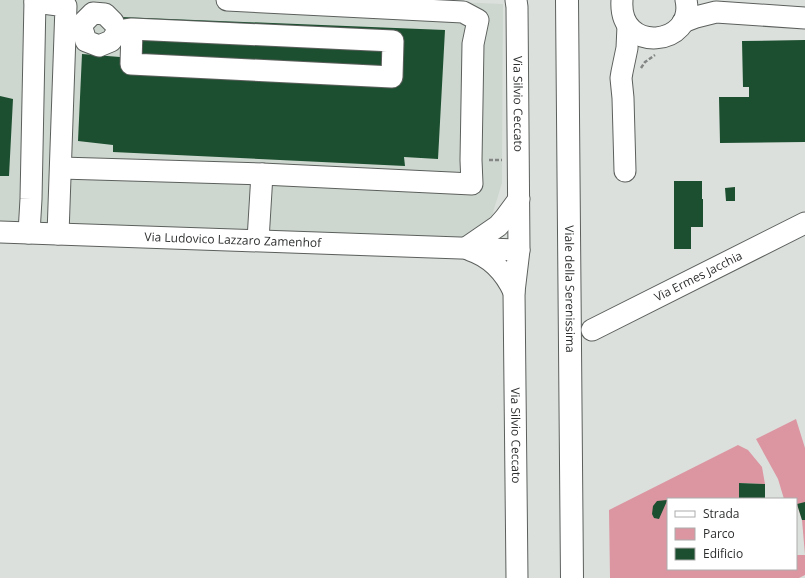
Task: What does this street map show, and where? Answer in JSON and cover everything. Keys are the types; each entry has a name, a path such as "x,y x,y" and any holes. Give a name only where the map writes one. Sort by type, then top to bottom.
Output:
{"main road":[{"name":"Viale della Serenissima","path":"568,0 572,578"}],"street":[{"path":"61,168 262,174 472,184 473,44 478,20 463,12 226,0"},
{"path":"622,0 624,18 628,26 636,33 657,46"},
{"path":"623,98 628,73 636,57 646,47 657,46 667,36 676,31 683,22 686,14 686,0"},
{"path":"693,0 716,12"},
{"path":"29,233 35,1 74,3 61,168 58,234"},
{"name":"Via Silvio Ceccato","path":"517,4 519,250 514,292 517,578"},
{"path":"683,22 716,12 805,18"},
{"path":"123,25 393,41 392,77 131,64 123,25"},
{"path":"625,171 622,72 627,48 628,26"},
{"path":"258,240 262,174"},
{"path":"466,248 498,226 519,199"},
{"name":"Via Ermes Jacchia","path":"592,330 805,223"},
{"name":"Via Ludovico Lazzaro Zamenhof","path":"0,232 519,250"},
{"path":"466,248 484,256 500,268 514,292"}],"path":[{"path":"638,74 657,46"},
{"path":"471,160 518,161"}],"shaded area":[{"path":"0,0 414,0 503,4 502,183 491,219 465,237 0,222"}],"green space":[{"path":"796,419 805,448 805,555 802,520 797,505 797,498 784,498 778,479 756,439"},
{"path":"738,445 748,450 762,467 765,484 739,483 739,498 667,498 667,570 797,570 797,555 805,555 805,575 799,578 610,578 609,510"}],"building":[{"path":"121,17 445,30 438,159 404,157 405,166 113,152 113,145 78,141 82,54 120,57"},
{"path":"805,40 805,142 720,143 719,97 749,97 749,87 743,87 742,41"},
{"path":"0,96 13,99 9,176 0,176"},
{"path":"674,181 702,181 703,227 691,227 691,249 674,249"},
{"path":"735,187 735,201 726,201 725,188"},
{"path":"739,483 765,484 765,498 739,498"},
{"path":"667,500 659,519 654,518 652,514 653,506 657,501"},
{"path":"805,502 805,520 802,520 797,504"}]}
